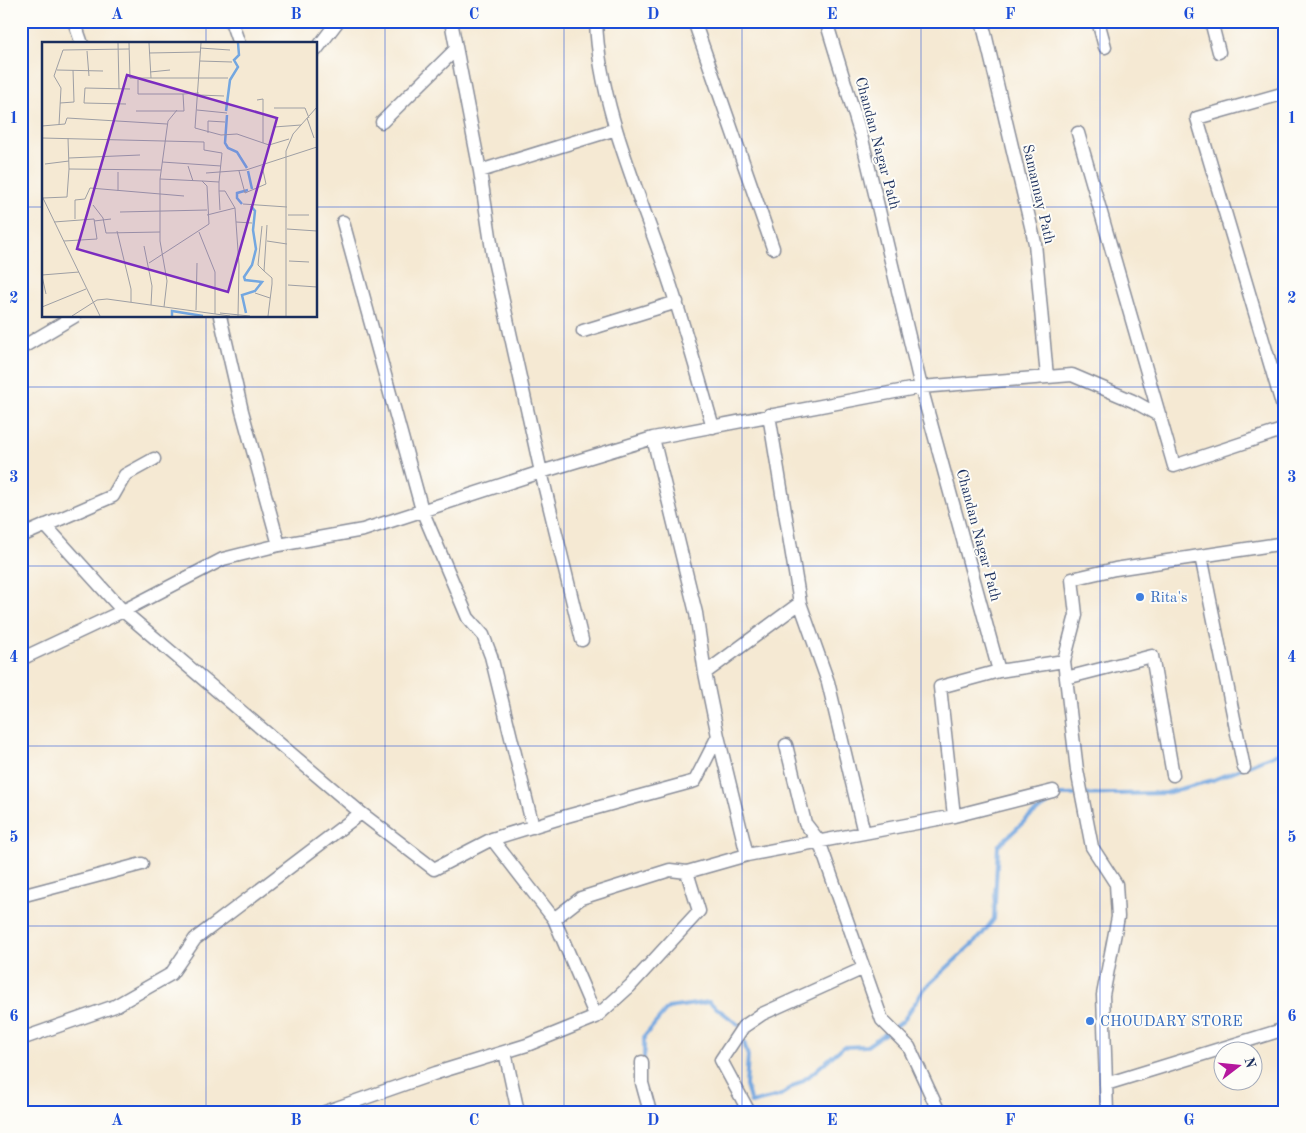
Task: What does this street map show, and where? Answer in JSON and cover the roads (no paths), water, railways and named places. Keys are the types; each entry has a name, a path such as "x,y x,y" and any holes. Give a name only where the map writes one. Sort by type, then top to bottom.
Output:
{"street":[{"path":"74,21 81,42"},
{"path":"231,21 238,42"},
{"path":"318,47 338,21"},
{"path":"451,21 480,170 493,256 541,472 582,640"},
{"path":"596,21 597,44 616,129 677,302 712,427"},
{"path":"694,21 774,248"},
{"name":"Chandan Nagar Path","path":"826,21 862,139 921,387 999,671"},
{"name":"Samannay Path","path":"982,21 1035,243 1047,377"},
{"path":"1098,21 1105,47"},
{"path":"1211,21 1219,52"},
{"path":"382,122 456,49"},
{"path":"1285,93 1196,118 1285,414"},
{"path":"480,170 616,129"},
{"path":"1078,133 1174,466 1285,430"},
{"path":"343,222 422,510 468,618 482,635 491,656 532,827"},
{"path":"583,331 677,302"},
{"path":"21,348 72,318"},
{"path":"220,318 242,411 279,545"},
{"path":"21,659 123,612 223,559 279,545 363,530 653,438 921,387 1072,375 1133,401 1160,416"},
{"path":"769,415 800,603 828,682 864,832"},
{"path":"653,438 696,613 705,673 718,736 747,855"},
{"path":"21,536 113,496 125,474 154,459"},
{"path":"45,525 123,612 361,814 434,869 492,840 695,781 718,736"},
{"path":"1107,1112 1103,995 1118,917 1116,884 1092,847 1077,770 1064,661 1076,615 1072,579 1115,568 1285,543"},
{"path":"1201,556 1244,768"},
{"path":"705,673 800,603"},
{"path":"1066,678 1152,656 1173,775"},
{"path":"954,816 940,687 999,671 1064,661"},
{"path":"786,745 805,823 819,842 884,1023 909,1047 939,1112"},
{"path":"554,919 581,898 670,870 687,872 747,855 954,816 1053,791"},
{"path":"21,1038 115,1006 172,974 195,940 361,814"},
{"path":"492,840 554,919 596,1017"},
{"path":"21,896 142,864"},
{"path":"325,1112 436,1073 527,1045 596,1017 630,986 699,910 687,872"},
{"path":"749,1112 721,1060 743,1027 762,1014 864,968"},
{"path":"1106,1084 1285,1029"},
{"path":"505,1052 518,1112"},
{"path":"642,1062 642,1083 650,1112"}],"waterway":[{"path":"742,1035 748,1056 746,1085 751,1103 779,1096 808,1077 843,1047 867,1046 903,1021 925,988 980,937 994,919 998,846 1029,817 1061,795 1166,793 1213,780 1285,750"},
{"path":"644,1060 644,1037 668,1008 709,1002 740,1026"}],"place":[{"name":"Rita's","path":"1140,597"},
{"name":"CHOUDARY STORE","path":"1090,1021"}]}
